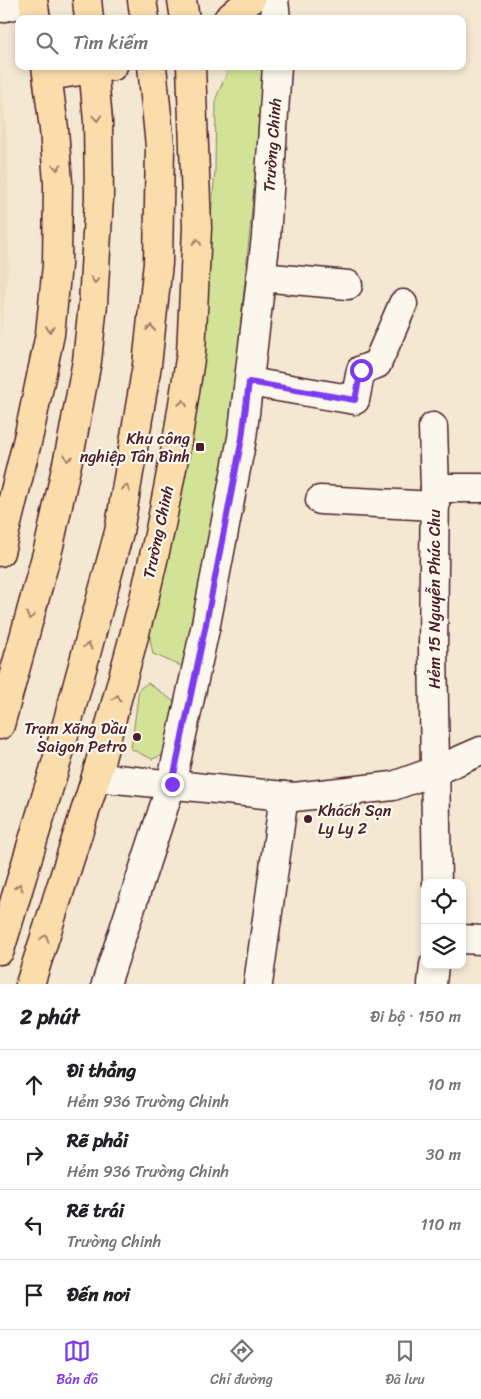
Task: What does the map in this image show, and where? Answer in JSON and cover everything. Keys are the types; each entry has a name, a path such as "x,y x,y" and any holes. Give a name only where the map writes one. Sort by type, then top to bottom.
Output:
{"main road":[{"path":"87,0 89,15"},
{"path":"142,0 144,15"},
{"path":"182,0 184,15"},
{"path":"233,15 250,0"},
{"path":"0,552 29,434 48,343 56,274 58,183 47,71 60,70"},
{"path":"0,725 49,546 72,441 86,361 93,304 99,197 98,120 100,70"},
{"path":"0,950 58,757 119,532 147,365 158,263 160,146 152,70"},
{"name":"Trường Chinh","path":"30,984 96,777 144,599 177,442 192,353 197,228 191,70"}],"street":[{"path":"274,0 276,15"},
{"path":"0,8 36,5"},
{"name":"Trường Chinh","path":"106,984 172,784 207,620 242,438 266,237 277,70"},
{"path":"261,277 348,286"},
{"path":"249,382 355,400 361,370 376,364 403,304"},
{"name":"Hẻm 15 Nguyễn Phúc Chu","path":"432,428 435,497 433,647 437,876"},
{"path":"320,500 435,497 481,488"},
{"path":"96,777 294,797 393,786 435,771 481,751"},
{"path":"258,984 284,796"},
{"path":"466,939 481,940"},
{"path":"432,984 434,969"}],"shaded area":[{"path":"0,70 8,149 9,264 0,337"}],"green space":[{"path":"228,70 268,70 234,391 218,509 192,656 181,666 153,654 149,633 206,274 215,172 216,98"},
{"path":"148,683 176,703 167,754 152,759 131,749 139,689"}],"place":[{"name":"Khu công nghiệp Tân Bình","path":"200,447"},
{"name":"Trạm Xăng Dầu Saigon Petro","path":"137,737"},
{"name":"Khách Sạn Ly Ly 2","path":"308,819"}],"route":[{"path":"172,784 205,629 242,438 249,382 355,400 361,370"}]}
